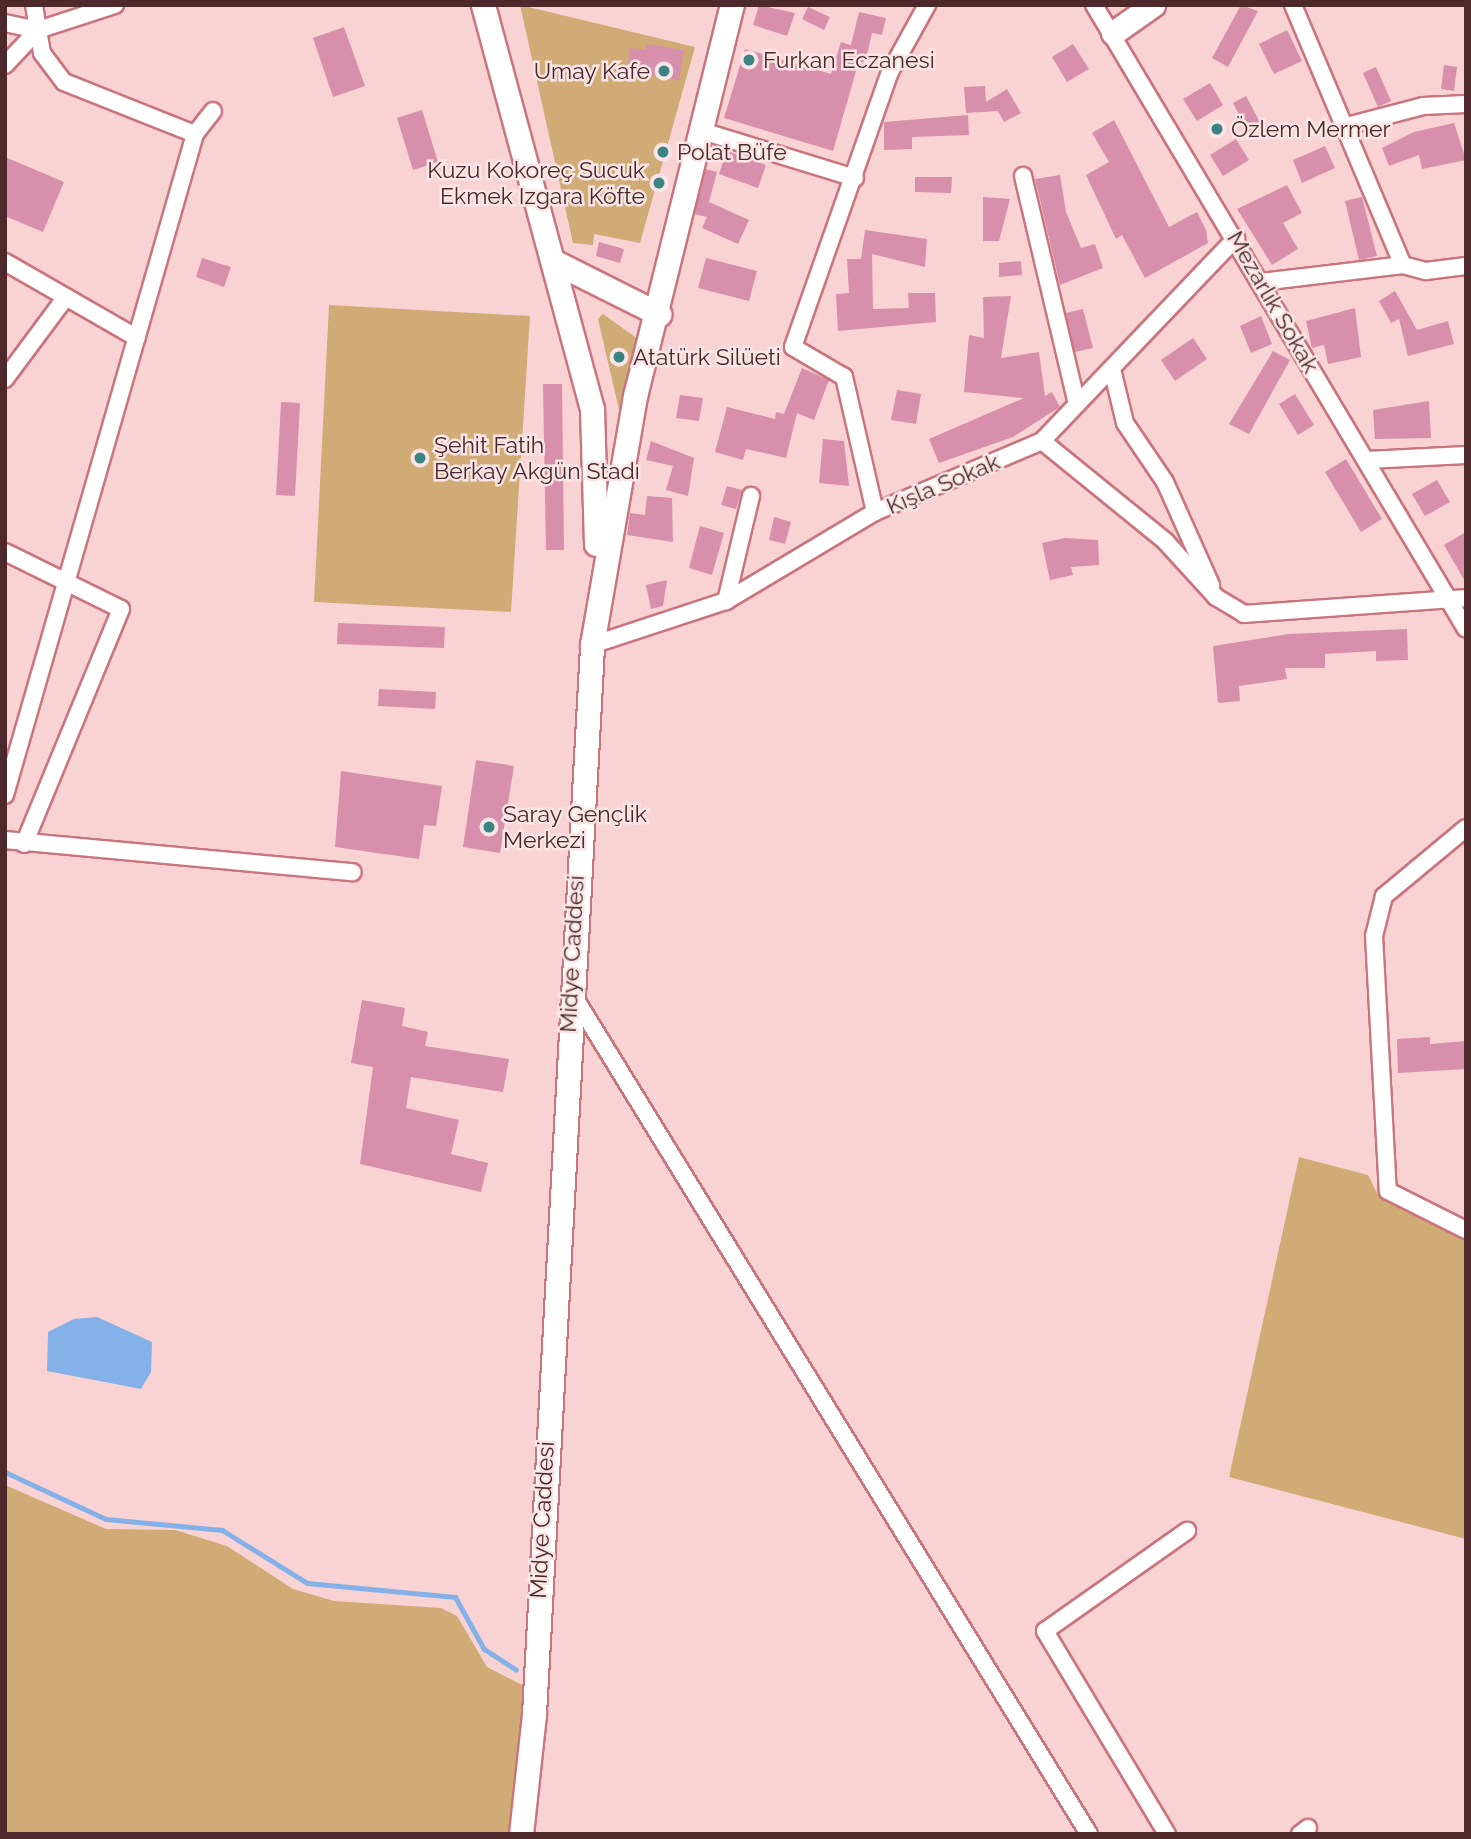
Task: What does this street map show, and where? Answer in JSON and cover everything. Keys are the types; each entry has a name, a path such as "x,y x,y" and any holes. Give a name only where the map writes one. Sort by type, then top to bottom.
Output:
{"main road":[{"path":"484,5 592,409 597,598"},
{"name":"Midye Caddesi","path":"521,1834 534,1714 570,990 597,598 617,477 659,314 732,5"},
{"path":"1113,33 1153,5"},
{"path":"553,261 659,314"}],"street":[{"path":"34,5 42,53 64,82 195,134"},
{"path":"5,65 38,30 115,5"},
{"path":"876,512 844,377 793,347 855,178 890,72 927,5"},
{"name":"Mezarlık Sokak","path":"1094,5 1236,239 1447,601 1466,629"},
{"path":"1293,5 1403,265"},
{"path":"5,23 38,30"},
{"path":"1343,127 1423,106 1466,104"},
{"path":"5,795 195,134 213,111"},
{"path":"702,131 855,178"},
{"path":"1023,176 1077,404"},
{"name":"Kışla Sokak","path":"592,645 726,601 876,512 1042,441 1077,404 1113,373 1236,239"},
{"path":"5,262 136,338"},
{"path":"1261,282 1403,265 1426,271 1466,266"},
{"path":"5,379 66,297"},
{"path":"1113,373 1125,424 1166,482 1216,597"},
{"path":"1042,441 1165,541 1216,597 1244,614 1466,598"},
{"path":"1367,460 1466,455"},
{"path":"726,601 751,496"},
{"path":"5,552 121,609 24,844"},
{"path":"1466,828 1384,895 1374,936 1388,1191 1466,1230"},
{"path":"5,840 24,844 353,873"},
{"path":"570,990 1089,1834"},
{"path":"1167,1834 1045,1631 1187,1531"}],"shaded area":[{"path":"520,5 695,47 640,243 594,234 593,245 573,243"},
{"name":"Şehit Fatih Berkay Akgün Stadı","path":"329,305 530,316 511,612 314,602"},
{"path":"603,314 638,339 620,414 598,319"},
{"path":"1299,1157 1368,1175 1378,1195 1466,1234 1466,1539 1229,1477"},
{"path":"5,1485 106,1529 175,1530 227,1546 293,1589 334,1601 441,1608 457,1616 487,1667 528,1688 514,1834 5,1834"}],"water":[{"path":"97,1317 152,1342 151,1372 141,1389 47,1371 48,1332 74,1319"}],"building":[{"path":"759,5 795,13 787,36 753,25"},
{"path":"1241,5 1258,11 1228,67 1212,58"},
{"path":"808,7 830,17 824,30 802,19"},
{"path":"859,12 886,18 882,35 872,33 865,63 859,61 833,151 724,118 745,49 831,74 841,42 851,45"},
{"path":"344,27 365,86 333,97 313,38"},
{"path":"1287,30 1302,61 1274,74 1259,44"},
{"path":"647,44 684,50 679,80 642,74 643,67 628,65 630,48 646,50"},
{"path":"1073,44 1089,69 1067,82 1052,57"},
{"path":"1444,65 1457,67 1454,91 1441,89"},
{"path":"1376,67 1391,101 1378,107 1363,73"},
{"path":"1210,83 1223,105 1197,121 1183,99"},
{"path":"985,86 986,102 1007,89 1021,113 1004,122 998,111 966,113 964,87"},
{"path":"1246,96 1263,128 1250,135 1233,103"},
{"path":"422,110 438,162 413,170 397,118"},
{"path":"968,115 969,135 912,137 912,149 884,150 884,122"},
{"path":"1114,120 1169,227 1197,212 1206,230 1208,243 1145,278 1122,235 1116,239 1086,175 1109,162 1092,133"},
{"path":"1454,123 1466,160 1422,169 1419,155 1389,166 1382,148 1414,132"},
{"path":"1236,139 1249,160 1223,176 1210,155"},
{"path":"1325,146 1335,168 1302,183 1293,160"},
{"path":"727,151 766,165 758,188 719,174"},
{"path":"5,157 64,182 43,232 5,216"},
{"path":"706,169 717,172 709,202 749,220 738,244 702,228 707,217 694,214"},
{"path":"1060,175 1066,212 1081,248 1095,244 1103,268 1060,285 1035,179"},
{"path":"915,177 952,177 951,193 915,192"},
{"path":"1287,185 1302,213 1283,223 1298,249 1272,265 1237,209"},
{"path":"983,197 1010,199 999,241 983,241"},
{"path":"1362,197 1377,256 1359,260 1345,201"},
{"path":"865,230 927,239 925,267 872,254 873,309 909,308 908,293 935,293 936,322 838,331 836,294 849,293 847,259 861,259"},
{"path":"599,242 624,249 620,263 596,256"},
{"path":"202,258 231,267 224,287 196,277"},
{"path":"706,258 757,271 749,301 698,288"},
{"path":"1021,261 1022,275 999,277 999,263"},
{"path":"1395,291 1417,330 1448,321 1454,344 1408,356 1399,319 1391,323 1379,301"},
{"path":"1011,296 1001,358 1039,352 1045,396 1052,392 1060,407 1013,437 939,463 929,439 1024,398 964,392 969,335 984,338 983,297"},
{"path":"1355,308 1361,357 1328,364 1324,345 1312,348 1306,321"},
{"path":"1083,309 1093,348 1075,352 1066,313"},
{"path":"1261,316 1272,344 1251,353 1240,326"},
{"path":"1193,338 1207,359 1175,381 1161,360"},
{"path":"1273,351 1290,360 1249,434 1229,424"},
{"path":"802,368 829,380 814,420 797,413 786,458 746,449 743,460 715,452 727,407 775,419 776,412 784,414"},
{"path":"543,384 562,384 564,550 546,550"},
{"path":"897,390 921,394 916,424 891,420"},
{"path":"1295,394 1314,425 1298,435 1279,404"},
{"path":"680,395 703,398 699,421 676,418"},
{"path":"1429,401 1431,438 1375,439 1373,410"},
{"path":"281,402 300,403 295,496 276,495"},
{"path":"823,439 844,441 849,486 819,483"},
{"path":"651,441 694,458 688,496 666,490 673,466 646,460"},
{"path":"1346,459 1382,519 1361,532 1325,472"},
{"path":"1437,480 1450,502 1425,516 1412,494"},
{"path":"727,486 742,490 736,509 721,505"},
{"path":"647,496 672,498 673,542 627,535 630,513 645,515"},
{"path":"774,517 791,522 785,544 769,540"},
{"path":"700,526 724,533 712,575 689,568"},
{"path":"1466,532 1466,583 1444,545"},
{"path":"1065,538 1098,540 1099,565 1071,567 1073,575 1050,580 1042,543"},
{"path":"667,580 663,606 651,609 646,585"},
{"path":"338,623 445,627 444,648 337,644"},
{"path":"1407,629 1408,660 1376,661 1376,651 1325,654 1325,668 1285,668 1287,679 1239,686 1240,701 1218,703 1213,646 1289,634"},
{"path":"379,689 436,692 435,709 378,706"},
{"path":"476,760 514,766 500,853 463,847"},
{"path":"341,771 442,786 436,826 424,825 419,859 335,847"},
{"path":"362,1000 405,1008 402,1026 428,1032 425,1046 509,1059 503,1092 411,1077 406,1108 459,1120 451,1154 488,1163 481,1192 360,1164 373,1067 351,1063"},
{"path":"1430,1037 1430,1044 1466,1041 1466,1069 1398,1073 1397,1039"}],"waterway":[{"path":"5,1472 106,1519 222,1530 307,1583 455,1597 484,1649 516,1670"}],"place":[{"name":"Furkan Eczanesi","path":"749,60"},
{"name":"Umay Kafe","path":"664,71"},
{"name":"Özlem Mermer","path":"1217,129"},
{"name":"Polat Büfe","path":"663,152"},
{"name":"Kuzu Kokoreç Sucuk Ekmek Izgara Köfte","path":"659,183"},
{"name":"Atatürk Silüeti","path":"619,357"},
{"name":"Şehit Fatih Berkay Akgün Stadı","path":"420,458"},
{"name":"Saray Gençlik Merkezi","path":"489,827"}]}
